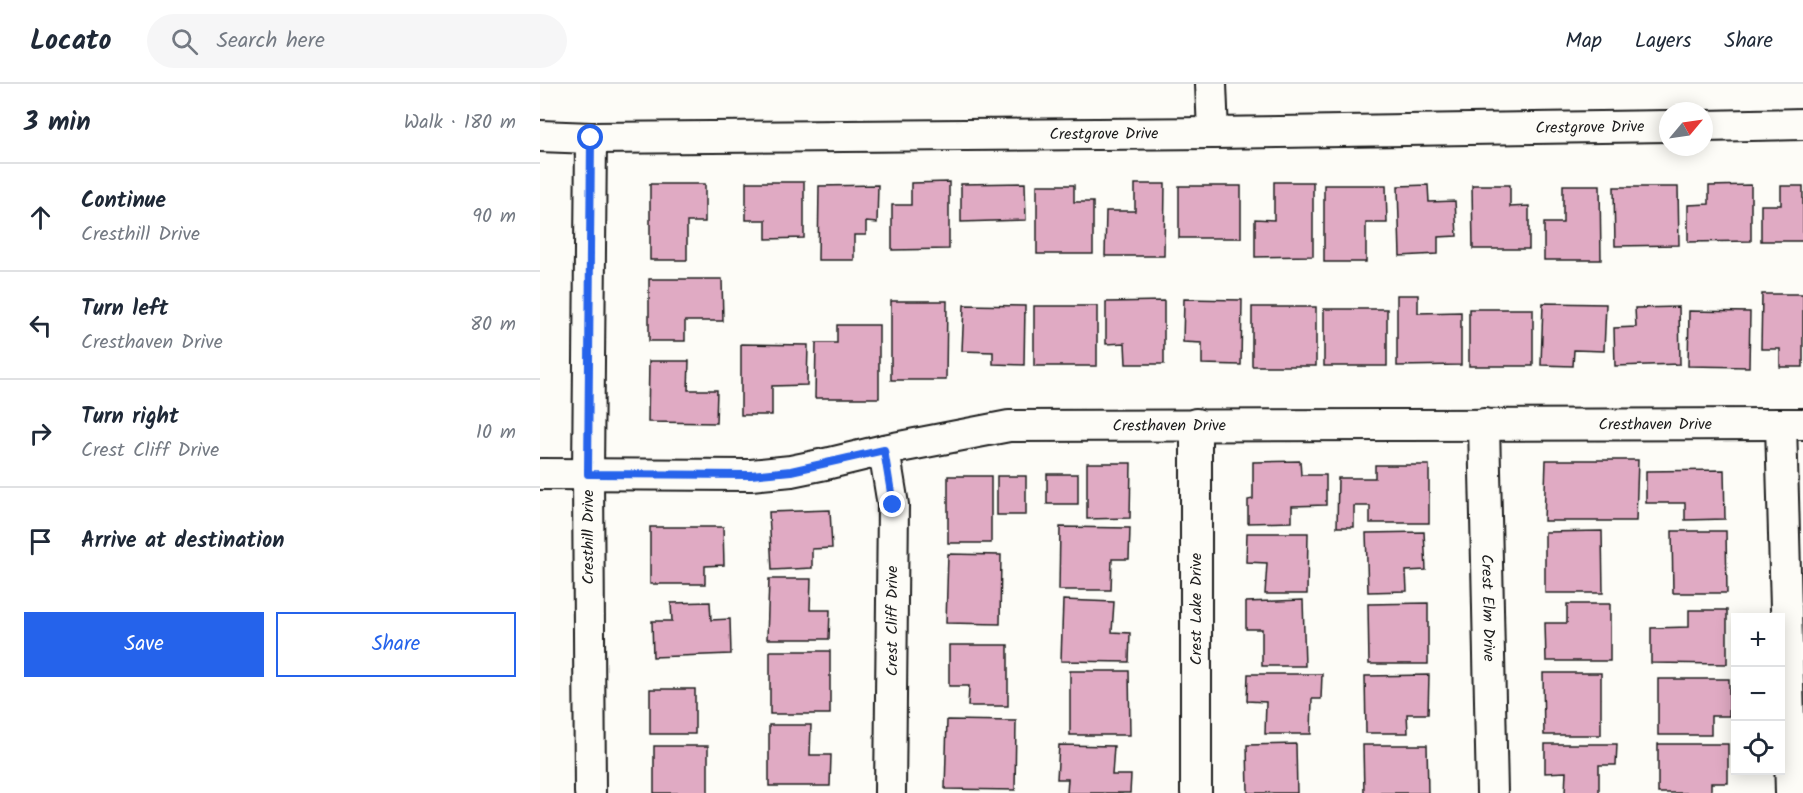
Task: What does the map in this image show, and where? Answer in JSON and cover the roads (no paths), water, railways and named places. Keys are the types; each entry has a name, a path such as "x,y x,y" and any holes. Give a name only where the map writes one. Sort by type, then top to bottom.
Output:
{"street":[{"path":"1211,84 1213,133"},
{"path":"1713,126 1803,124"},
{"name":"Crestgrove Drive","path":"540,136 591,138 1213,133 1659,126"},
{"name":"Cresthill Drive","path":"590,793 588,474 591,138"},
{"name":"Crest Lake Drive","path":"1196,424 1196,793"},
{"name":"Crest Elm Drive","path":"1484,424 1492,793"},
{"path":"1791,793 1792,424"},
{"name":"Cresthaven Drive","path":"540,474 751,475 801,469 884,450 1009,426 1792,424"},
{"name":"Crest Cliff Drive","path":"884,450 893,505 891,793"}]}
